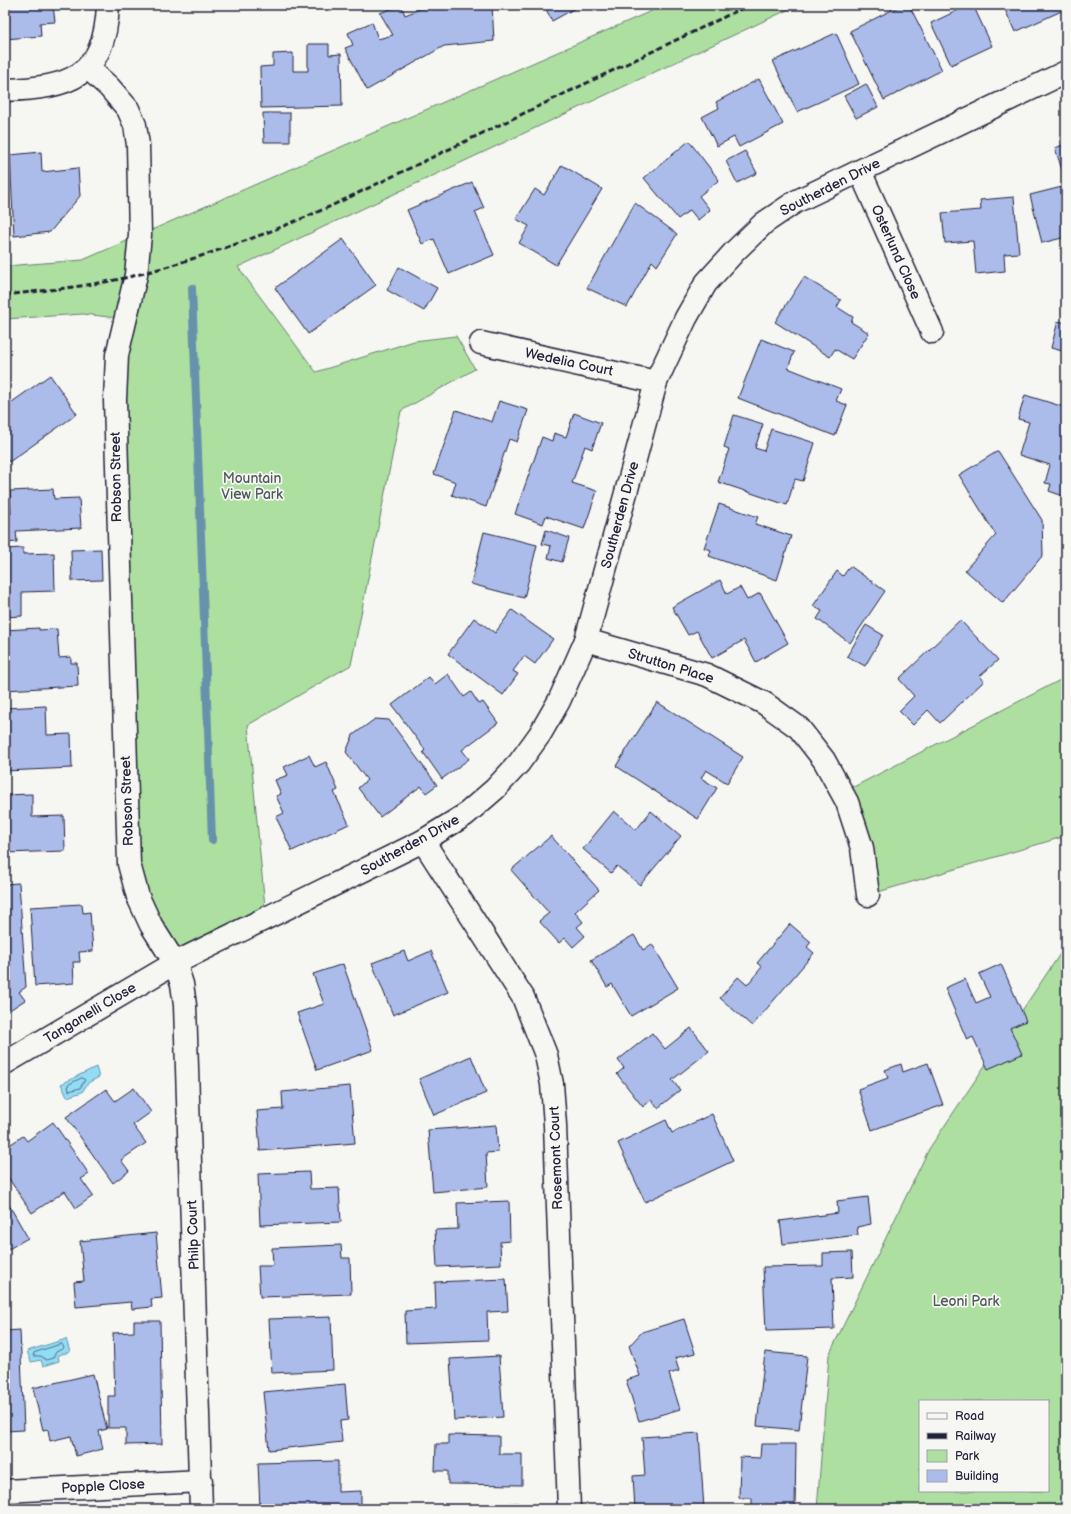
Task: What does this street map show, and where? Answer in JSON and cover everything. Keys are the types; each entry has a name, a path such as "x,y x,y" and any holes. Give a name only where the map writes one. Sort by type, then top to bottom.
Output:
{"street":[{"path":"5,90 36,89 67,82 88,68 100,50 107,28 108,5"},
{"name":"Robson Street","path":"88,68 109,87 128,109 135,125 138,145 140,235 136,275 117,355 115,400 129,864 138,897 148,918 175,963"},
{"name":"Southerden Drive","path":"175,963 423,841 465,815 496,789 519,764 540,734 559,701 586,640 656,382 686,318 706,283 735,251 764,223 795,202 1066,72"},
{"name":"Osterlund Close","path":"860,171 932,332"},
{"name":"Wedelia Court","path":"481,343 656,382"},
{"name":"Strutton Place","path":"586,640 707,675 764,703 799,728 824,760 847,802 862,848 868,895"},
{"name":"Rosemont Court","path":"423,841 523,997 537,1029 548,1062 552,1084 555,1125 569,1509"},
{"name":"Tanganelli Close","path":"5,1064 175,963"},
{"name":"Philp Court","path":"175,963 182,984 185,1005 201,1509"},
{"name":"Popple Close","path":"5,1491 201,1481"}],"green space":[{"name":"Mountain View Park","path":"665,5 798,5 238,267 316,372 414,341 456,336 475,369 401,411 351,665 248,725 266,918 175,963 130,867 117,355 127,319 83,314 5,319 5,266 83,260"},
{"path":"1066,677 1066,836 868,895 842,793"},
{"name":"Leoni Park","path":"1066,945 1066,1509 817,1509 829,1355 929,1149"}],"water":[{"path":"96,1067 99,1077 88,1083 82,1092 67,1097 61,1084"},
{"path":"66,1339 70,1352 58,1355 59,1361 43,1366 41,1360 31,1362 27,1351"}],"building":[{"path":"5,5 53,5 55,22 40,23 41,36 5,39"},
{"path":"401,5 405,15 425,7 425,5 492,5 494,41 444,46 367,90 345,48 353,45 348,33 372,22 378,39 393,35 380,13"},
{"path":"544,5 581,5 552,21"},
{"path":"902,5 909,5 942,70 884,100 850,31"},
{"path":"969,5 973,5 992,46 951,65 931,23"},
{"path":"1003,5 1066,5 1066,9 1015,32"},
{"path":"836,33 859,84 797,112 773,61"},
{"path":"308,44 329,44 329,55 341,54 342,106 261,108 260,67 273,66 273,54 293,53 293,71 308,71"},
{"path":"759,79 783,124 739,147 734,137 717,146 702,117 719,108 716,102"},
{"path":"866,84 878,107 856,118 844,96"},
{"path":"263,113 290,113 290,142 264,142"},
{"path":"689,141 719,180 699,196 710,210 698,220 690,210 678,219 644,178"},
{"path":"1066,144 1066,172 1063,173 1055,148"},
{"path":"745,151 757,173 737,183 726,161"},
{"path":"41,152 42,172 78,168 80,196 50,232 14,236 10,155"},
{"path":"562,165 602,189 556,265 519,243 529,226 516,219 535,189 544,195"},
{"path":"472,182 484,208 475,212 494,255 449,274 434,239 422,244 407,210"},
{"path":"1066,186 1066,237 1042,243 1030,195"},
{"path":"1014,197 1019,253 1004,254 1005,271 976,274 973,241 945,243 942,213 981,210 980,200"},
{"path":"635,203 677,234 657,266 652,261 627,307 587,288"},
{"path":"343,239 376,285 308,334 275,288"},
{"path":"399,267 437,288 424,311 387,290"},
{"path":"804,277 841,300 837,307 853,317 851,322 869,333 852,359 835,349 830,357 775,322"},
{"path":"1058,321 1066,323 1066,352 1051,348"},
{"path":"761,339 794,352 788,368 841,389 836,401 847,405 835,436 738,398"},
{"path":"50,375 77,414 9,462 5,457 5,421 9,418 5,413 5,407"},
{"path":"1025,395 1064,407 1066,402 1066,497 1049,491 1051,484 1045,483 1050,465 1019,455 1029,422 1018,419"},
{"path":"499,401 528,410 517,442 509,439 486,507 452,495 456,482 434,474 456,410 492,422"},
{"path":"574,413 601,423 592,449 585,446 572,483 597,491 584,529 546,516 543,524 515,514 542,437 552,441 554,433 566,437"},
{"path":"734,415 763,424 755,448 764,451 771,429 815,443 803,481 795,479 787,505 718,482 729,449 724,447"},
{"path":"998,451 1042,520 1043,555 1003,603 965,570 996,535 959,475"},
{"path":"53,489 54,499 79,498 81,528 16,531 17,542 5,543 5,514 11,514 10,491"},
{"path":"719,504 758,517 755,524 791,536 777,580 709,556 711,550 704,548"},
{"path":"546,530 569,538 562,562 548,558 551,546 542,544"},
{"path":"484,532 537,545 524,598 471,584"},
{"path":"23,548 23,554 54,553 55,591 22,592 22,616 5,617 5,549"},
{"path":"101,549 102,580 72,581 71,550"},
{"path":"850,566 885,591 850,643 817,619 822,611 813,606 837,571 843,576"},
{"path":"720,580 727,594 740,587 747,600 760,593 788,643 756,662 744,640 712,658 697,631 688,635 672,607"},
{"path":"512,610 553,639 535,664 524,656 513,671 518,674 503,695 448,654 474,618 495,633"},
{"path":"960,620 998,660 980,676 984,681 940,723 928,710 913,725 899,711 914,696 899,679"},
{"path":"866,625 883,635 865,666 847,656"},
{"path":"39,628 39,630 57,629 59,658 71,657 71,663 77,663 78,686 5,690 5,669 8,669 5,630"},
{"path":"448,674 464,697 471,692 479,704 483,702 498,723 462,750 469,759 442,779 423,752 425,750 392,705 429,677 435,684"},
{"path":"657,702 743,757 727,783 706,770 701,778 717,788 698,819 616,766"},
{"path":"46,706 47,735 71,734 72,768 5,771 5,708"},
{"path":"375,719 389,720 437,785 426,793 421,786 380,817 358,788 367,780 346,752 353,735"},
{"path":"309,755 315,767 326,762 338,790 334,792 349,824 292,851 276,817 284,813 276,796 281,794 275,780 288,775 284,767"},
{"path":"32,794 32,817 64,816 65,851 5,853 5,795"},
{"path":"614,811 636,830 651,811 681,836 640,885 617,866 611,873 583,849"},
{"path":"551,836 599,890 575,912 583,922 577,927 585,936 573,947 565,938 559,943 539,921 549,913 511,870"},
{"path":"19,883 26,987 19,992 25,1000 5,1013 5,884"},
{"path":"82,904 83,913 90,912 93,951 79,952 80,962 73,962 74,983 35,986 30,907"},
{"path":"790,924 811,942 807,947 814,953 752,1026 720,998 738,977 747,985 762,967 757,963"},
{"path":"634,935 643,950 652,944 678,988 631,1016 612,984 607,987 591,960"},
{"path":"404,951 408,961 431,951 448,992 393,1015 372,963"},
{"path":"343,964 373,1050 317,1070 297,1013 324,1004 313,974"},
{"path":"1001,964 1026,1021 1010,1028 1022,1054 988,1069 973,1037 967,1040 945,988 965,979 976,1003 990,997 979,974"},
{"path":"691,1028 709,1051 672,1080 680,1090 658,1108 651,1100 643,1107 617,1074 624,1068 618,1060 652,1033 665,1049"},
{"path":"471,1056 486,1093 434,1115 419,1079"},
{"path":"928,1063 943,1105 872,1130 858,1089 888,1078 885,1070 901,1064 903,1072"},
{"path":"350,1086 355,1143 260,1151 257,1111 283,1109 282,1092"},
{"path":"134,1088 151,1112 133,1125 146,1143 121,1160 129,1171 113,1183 66,1117 106,1089 115,1101"},
{"path":"712,1114 733,1161 645,1202 618,1143 666,1120 672,1133"},
{"path":"53,1122 89,1174 81,1179 93,1196 76,1208 65,1191 32,1213 5,1173 5,1148 23,1136 27,1141"},
{"path":"496,1125 498,1152 486,1153 488,1187 433,1192 428,1130"},
{"path":"309,1172 310,1189 339,1188 341,1222 260,1225 258,1174"},
{"path":"868,1197 871,1224 857,1227 858,1235 783,1244 780,1221 838,1213 837,1201"},
{"path":"5,1198 28,1238 5,1251"},
{"path":"509,1201 510,1241 500,1242 501,1264 437,1267 435,1230 458,1229 457,1203"},
{"path":"156,1233 162,1298 151,1299 152,1307 132,1309 131,1302 76,1307 74,1282 84,1281 80,1241"},
{"path":"341,1245 342,1258 350,1258 351,1294 260,1297 258,1266 273,1266 272,1248"},
{"path":"852,1252 853,1277 832,1278 834,1329 766,1331 763,1267 823,1266 823,1253"},
{"path":"506,1279 508,1311 487,1312 488,1340 406,1343 405,1311 436,1309 435,1282"},
{"path":"331,1317 333,1370 272,1373 269,1319"},
{"path":"684,1319 695,1353 675,1358 679,1371 669,1374 680,1409 639,1421 626,1380 640,1376 629,1346 642,1332"},
{"path":"134,1321 160,1321 162,1444 126,1445 126,1428 108,1428 108,1396 115,1396 113,1333 134,1332"},
{"path":"20,1330 24,1430 5,1431 5,1331"},
{"path":"765,1352 807,1356 799,1430 757,1426"},
{"path":"499,1356 503,1417 454,1420 450,1359"},
{"path":"93,1374 107,1429 99,1431 103,1449 76,1456 71,1436 50,1441 48,1429 43,1430 33,1388"},
{"path":"345,1384 348,1420 340,1421 342,1442 269,1450 263,1392"},
{"path":"699,1433 704,1509 635,1509 633,1476 645,1475 642,1437"},
{"path":"448,1435 499,1436 499,1454 522,1454 522,1485 448,1484 448,1471 435,1471 436,1444 448,1444"},
{"path":"761,1444 796,1444 795,1509 752,1509 752,1498 739,1498 740,1457 760,1458"},
{"path":"338,1461 338,1492 361,1491 361,1509 260,1509 258,1463"},
{"path":"518,1503 518,1509 453,1509 453,1506"}],"waterway":[{"path":"192,288 212,840"}],"railway":[{"path":"5,295 88,285 121,279 211,253 284,226 331,206 749,5"}]}
